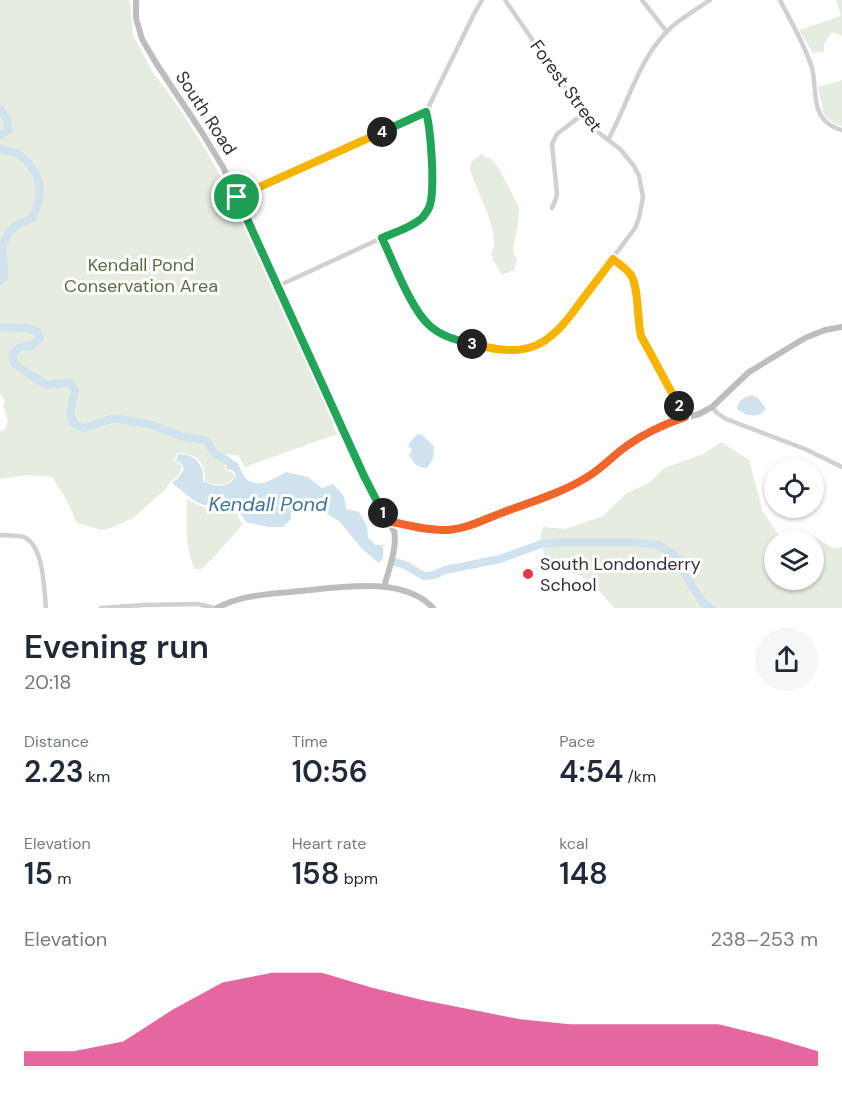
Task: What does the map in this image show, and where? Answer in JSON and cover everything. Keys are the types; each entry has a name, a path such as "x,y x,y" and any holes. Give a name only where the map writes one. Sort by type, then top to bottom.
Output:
{"street":[{"name":"South Road","path":"136,0 136,18 142,39 215,152 373,496 395,536"},
{"path":"278,286 419,220 426,213 431,203 432,180 429,125 426,112 482,0"},
{"name":"Forest Street","path":"382,238 416,308 429,325 438,332 458,340 501,350 533,347 552,336 567,321 635,228 643,197 639,176 634,166 620,149 594,129 505,0"},
{"path":"642,0 667,32"},
{"path":"608,140 646,59 667,32 710,0"},
{"path":"780,0 810,62 819,113 828,124 842,130"},
{"path":"237,197 426,112"},
{"path":"552,208 556,194 552,144 554,138 565,127 583,114"},
{"path":"613,259 632,277 641,336 685,417"},
{"path":"388,521 444,530 459,529 530,504 594,473 627,445 646,434 670,422 699,414 712,407 754,369 815,333 842,327"},
{"path":"712,407 726,419 805,449 842,467"},
{"path":"384,587 395,536 409,526"},
{"path":"0,536 20,536 27,539 36,549 42,570 46,608"},
{"path":"101,608 144,604 204,605 216,608 240,598 256,595 345,587 384,587 414,594 434,608"}],"green space":[{"name":"Kendall Pond Conservation Area","path":"0,0 130,0 133,35 152,71 178,106 225,186 311,370 337,434 245,467 238,455 226,454 225,470 232,472 235,476 232,480 221,484 205,481 204,468 198,460 189,455 177,453 174,461 182,468 166,489 133,518 101,530 77,523 52,477 27,475 0,479 0,431 5,429 8,421 3,406 5,400 0,394"},
{"path":"836,0 842,0 842,36 832,32 824,44 824,51 813,53 799,30 841,16"},
{"path":"842,80 842,126 836,125 824,115 818,87"},
{"path":"481,154 492,160 498,167 519,207 513,248 517,259 514,270 502,275 493,260 491,253 494,248 493,231 470,170 471,162"},
{"path":"721,442 749,460 764,518 767,518 775,530 764,530 764,590 824,590 824,543 835,549 842,547 842,608 614,608 590,580 556,566 544,554 540,537 543,527 566,529 603,516 627,493 649,483 664,468 703,454"},
{"path":"187,498 207,508 230,508 238,515 242,525 201,569 195,569 189,552"}],"water":[{"path":"751,395 758,398 766,409 763,412 748,415 737,409 741,400"},
{"path":"421,434 434,446 433,459 427,468 416,465 409,455 412,450 408,445 416,435"},
{"name":"Kendall Pond","path":"178,454 184,454 197,461 202,470 203,481 212,485 225,485 236,476 233,470 226,469 228,461 237,462 244,476 254,483 265,482 286,472 308,477 322,488 333,484 343,495 346,509 359,512 367,526 368,538 376,545 383,545 383,558 379,563 362,549 340,522 314,507 300,505 291,510 291,519 283,527 269,527 246,522 235,509 230,507 196,502 172,483 184,469 181,463 176,461"}],"waterway":[{"path":"0,109 6,118 9,130 0,135"},
{"path":"0,149 16,153 26,161 34,171 40,191 38,205 32,219 19,223 8,233 2,247 4,277 0,281"},
{"path":"0,327 37,331 40,339 31,346 20,347 13,353 13,362 47,385 69,382 75,390 70,414 74,424 84,428 114,418 153,425 180,436 206,440 214,453 234,467"},
{"path":"395,562 424,576 500,559 541,544 632,542 659,545 676,556 704,604 711,608"}],"place":[{"name":"South Londonderry School","path":"528,574"}],"route":[{"path":"426,112 429,125 431,203 419,220 382,238 421,317 438,332 468,343 501,350 533,347 560,329 613,259 632,277 641,336 685,417 670,422 627,445 594,473 575,484 530,504 479,522 459,529 444,530 388,521 373,496 237,197 426,112"}]}
